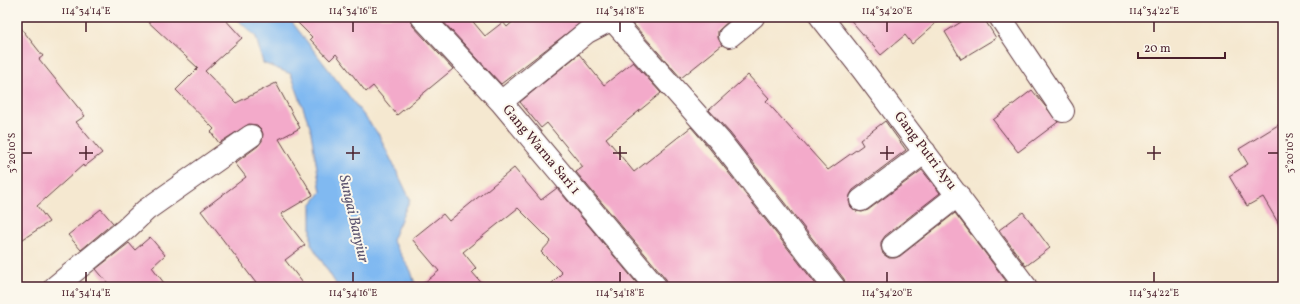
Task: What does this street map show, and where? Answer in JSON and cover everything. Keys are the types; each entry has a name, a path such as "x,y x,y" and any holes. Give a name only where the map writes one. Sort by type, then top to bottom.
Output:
{"street":[{"name":"Gang Warna Sari 1","path":"422,17 501,102 656,287"},
{"path":"730,36 753,17"},
{"name":"Gang Putri Ayu","path":"821,17 958,195 1026,287"},
{"path":"1000,17 1063,111"},
{"path":"501,102 586,32 611,18 720,141 834,287"},
{"path":"55,287 126,229 146,210 251,136"},
{"path":"862,200 925,152"},
{"path":"893,246 958,195"}],"water":[{"name":"Sungai Banyiur","path":"235,17 288,17 379,135 410,199 392,240 411,271 416,287 338,287 311,244 311,205 321,192 310,127 291,74 263,63 256,37"}],"building":[{"path":"143,17 223,17 242,38 205,71 236,103 276,83 300,128 279,139 313,195 281,214 305,245 285,260 306,287 259,287 201,211 246,177 235,163 258,146 262,141 263,134 257,125 249,124 219,143 211,132 214,129 176,90 198,68"},
{"path":"292,17 410,17 413,26 453,69 397,115 373,86 366,92 336,54 330,60 310,39 312,37"},
{"path":"439,17 469,17 485,36 503,22 507,27 518,17 588,17 501,84"},
{"path":"627,17 733,17 718,31 718,38 722,45 681,78"},
{"path":"848,17 943,17 912,44 905,35 881,55"},
{"path":"969,17 983,17 996,38 961,59 945,32"},
{"path":"17,23 43,56 39,59 85,116 76,122 102,153 84,167 83,165 37,206 49,222 17,243"},
{"path":"579,54 604,85 633,62 661,93 606,138 634,172 691,127 710,149 818,287 668,287 666,279 576,172 583,167 547,123 541,128 520,102"},
{"path":"748,75 769,98 766,101 828,170 863,145 860,140 885,121 906,150 853,190 849,201 851,207 856,211 862,212 868,210 922,170 940,193 885,236 881,242 883,254 889,258 900,256 955,213 1006,281 998,287 846,287 844,279 730,133 709,110"},
{"path":"1032,90 1058,122 1018,152 993,120"},
{"path":"1283,122 1283,231 1263,197 1247,206 1229,176 1248,164 1239,149"},
{"path":"514,168 541,200 557,188 640,287 548,287 562,273 541,252 551,241 518,208 463,252 476,268 472,272 485,287 419,287 439,271 412,239 443,214 449,221"},
{"path":"101,209 113,223 81,250 68,235"},
{"path":"1023,212 1050,248 1026,266 999,230"},
{"path":"150,237 165,255 152,267 167,287 111,287 96,269 129,243 135,250"}]}
